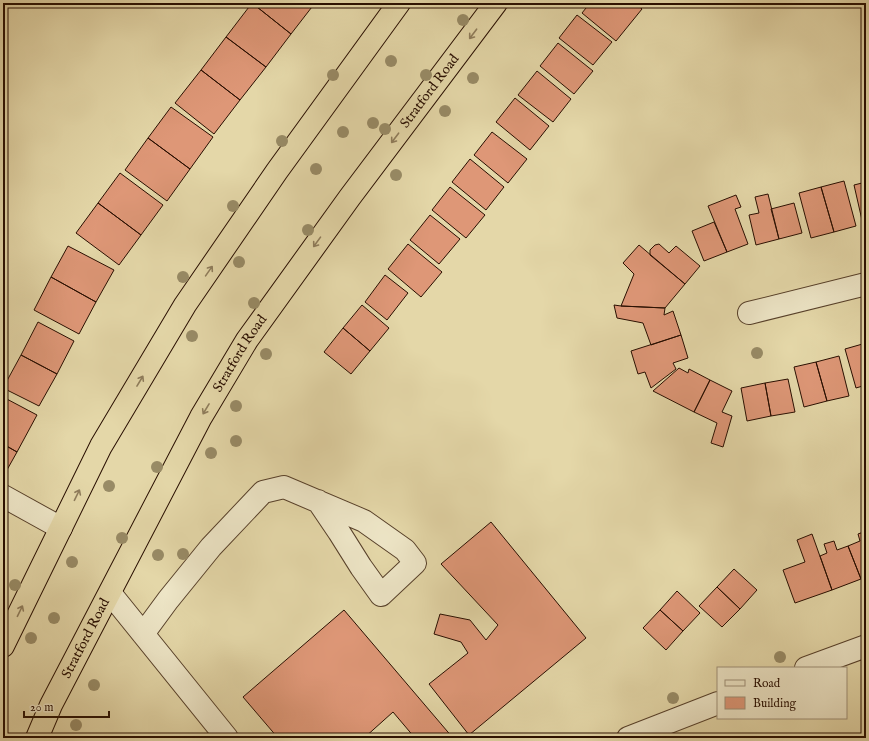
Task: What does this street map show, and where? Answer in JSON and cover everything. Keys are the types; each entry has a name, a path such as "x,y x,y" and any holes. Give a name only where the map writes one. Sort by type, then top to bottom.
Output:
{"highway":[{"path":"3,646 101,446 185,305 278,171 399,3"},
{"name":"Stratford Road","path":"37,738 51,705 201,417 247,340 350,197 496,3"}],"street":[{"path":"748,313 866,284"},
{"path":"143,634 168,600 211,547 263,492 284,487 318,501 364,521 405,550 415,563 381,595 318,501"},
{"path":"3,496 61,528"},
{"path":"110,593 227,738"},
{"path":"809,667 866,646"},
{"path":"628,738 717,703"}],"building":[{"path":"252,3 315,3 291,34"},
{"path":"252,3 291,34 266,67 226,37"},
{"path":"590,3 635,3 642,9 616,41 582,13"},
{"path":"577,15 612,42 593,65 559,38"},
{"path":"226,37 266,67 240,100 201,70"},
{"path":"558,43 593,71 574,94 540,66"},
{"path":"201,70 240,100 214,134 175,103"},
{"path":"537,71 571,99 553,122 518,95"},
{"path":"515,98 549,126 530,150 496,122"},
{"path":"171,107 213,137 190,169 148,138"},
{"path":"492,132 527,159 508,183 474,155"},
{"path":"148,138 190,169 167,201 125,170"},
{"path":"470,159 504,187 486,210 452,182"},
{"path":"120,173 163,205 141,235 98,203"},
{"path":"844,181 856,226 834,232 821,187"},
{"path":"866,182 866,229 864,229 854,185"},
{"path":"450,187 485,215 466,238 432,210"},
{"path":"821,187 834,232 811,238 799,193"},
{"path":"768,194 779,239 756,245 749,215 759,213 755,197"},
{"path":"736,195 741,207 735,209 748,244 727,252 708,206"},
{"path":"98,203 141,235 119,265 76,233"},
{"path":"794,203 802,233 779,239 771,209"},
{"path":"430,215 460,239 439,264 410,240"},
{"path":"714,222 727,252 704,261 692,231"},
{"path":"408,244 442,272 421,297 388,269"},
{"path":"659,244 669,253 676,246 700,266 685,284 650,255 650,250 655,245"},
{"path":"639,245 685,284 665,308 621,306 634,274 623,263"},
{"path":"68,246 114,270 96,302 51,277"},
{"path":"385,275 408,293 387,320 365,302"},
{"path":"51,277 96,302 79,334 34,310"},
{"path":"362,305 389,328 370,351 343,328"},
{"path":"614,305 665,308 664,315 673,311 681,335 651,345 643,323 617,318"},
{"path":"38,322 74,341 57,374 21,355"},
{"path":"343,328 370,351 351,374 324,352"},
{"path":"681,335 688,358 673,363 676,369 651,388 645,372 638,374 631,351"},
{"path":"866,343 866,385 856,388 845,349"},
{"path":"21,355 57,374 39,406 3,388"},
{"path":"839,356 849,396 827,401 816,362"},
{"path":"816,362 827,401 804,407 794,367"},
{"path":"679,368 688,373 689,369 710,380 694,412 653,391"},
{"path":"788,379 795,412 771,416 765,383"},
{"path":"710,380 732,391 722,412 732,416 723,447 711,443 717,423 694,412"},
{"path":"765,383 771,416 747,421 741,388"},
{"path":"3,397 37,415 17,452 3,444"},
{"path":"3,444 17,452 3,477"},
{"path":"491,522 586,638 469,735 429,684 468,653 461,642 434,634 440,614 470,620 486,640 498,625 441,564"},
{"path":"866,531 866,577 861,579 848,546 860,541 858,534"},
{"path":"812,534 832,590 795,603 783,570 805,562 797,540"},
{"path":"834,541 837,550 848,546 861,579 832,590 820,556 827,553 824,544"},
{"path":"734,569 757,590 740,609 717,587"},
{"path":"717,587 740,609 722,627 699,606"},
{"path":"677,591 700,613 683,631 660,610"},
{"path":"344,610 453,738 415,738 393,712 364,738 278,738 243,697"},
{"path":"660,610 683,631 666,650 643,628"}]}
